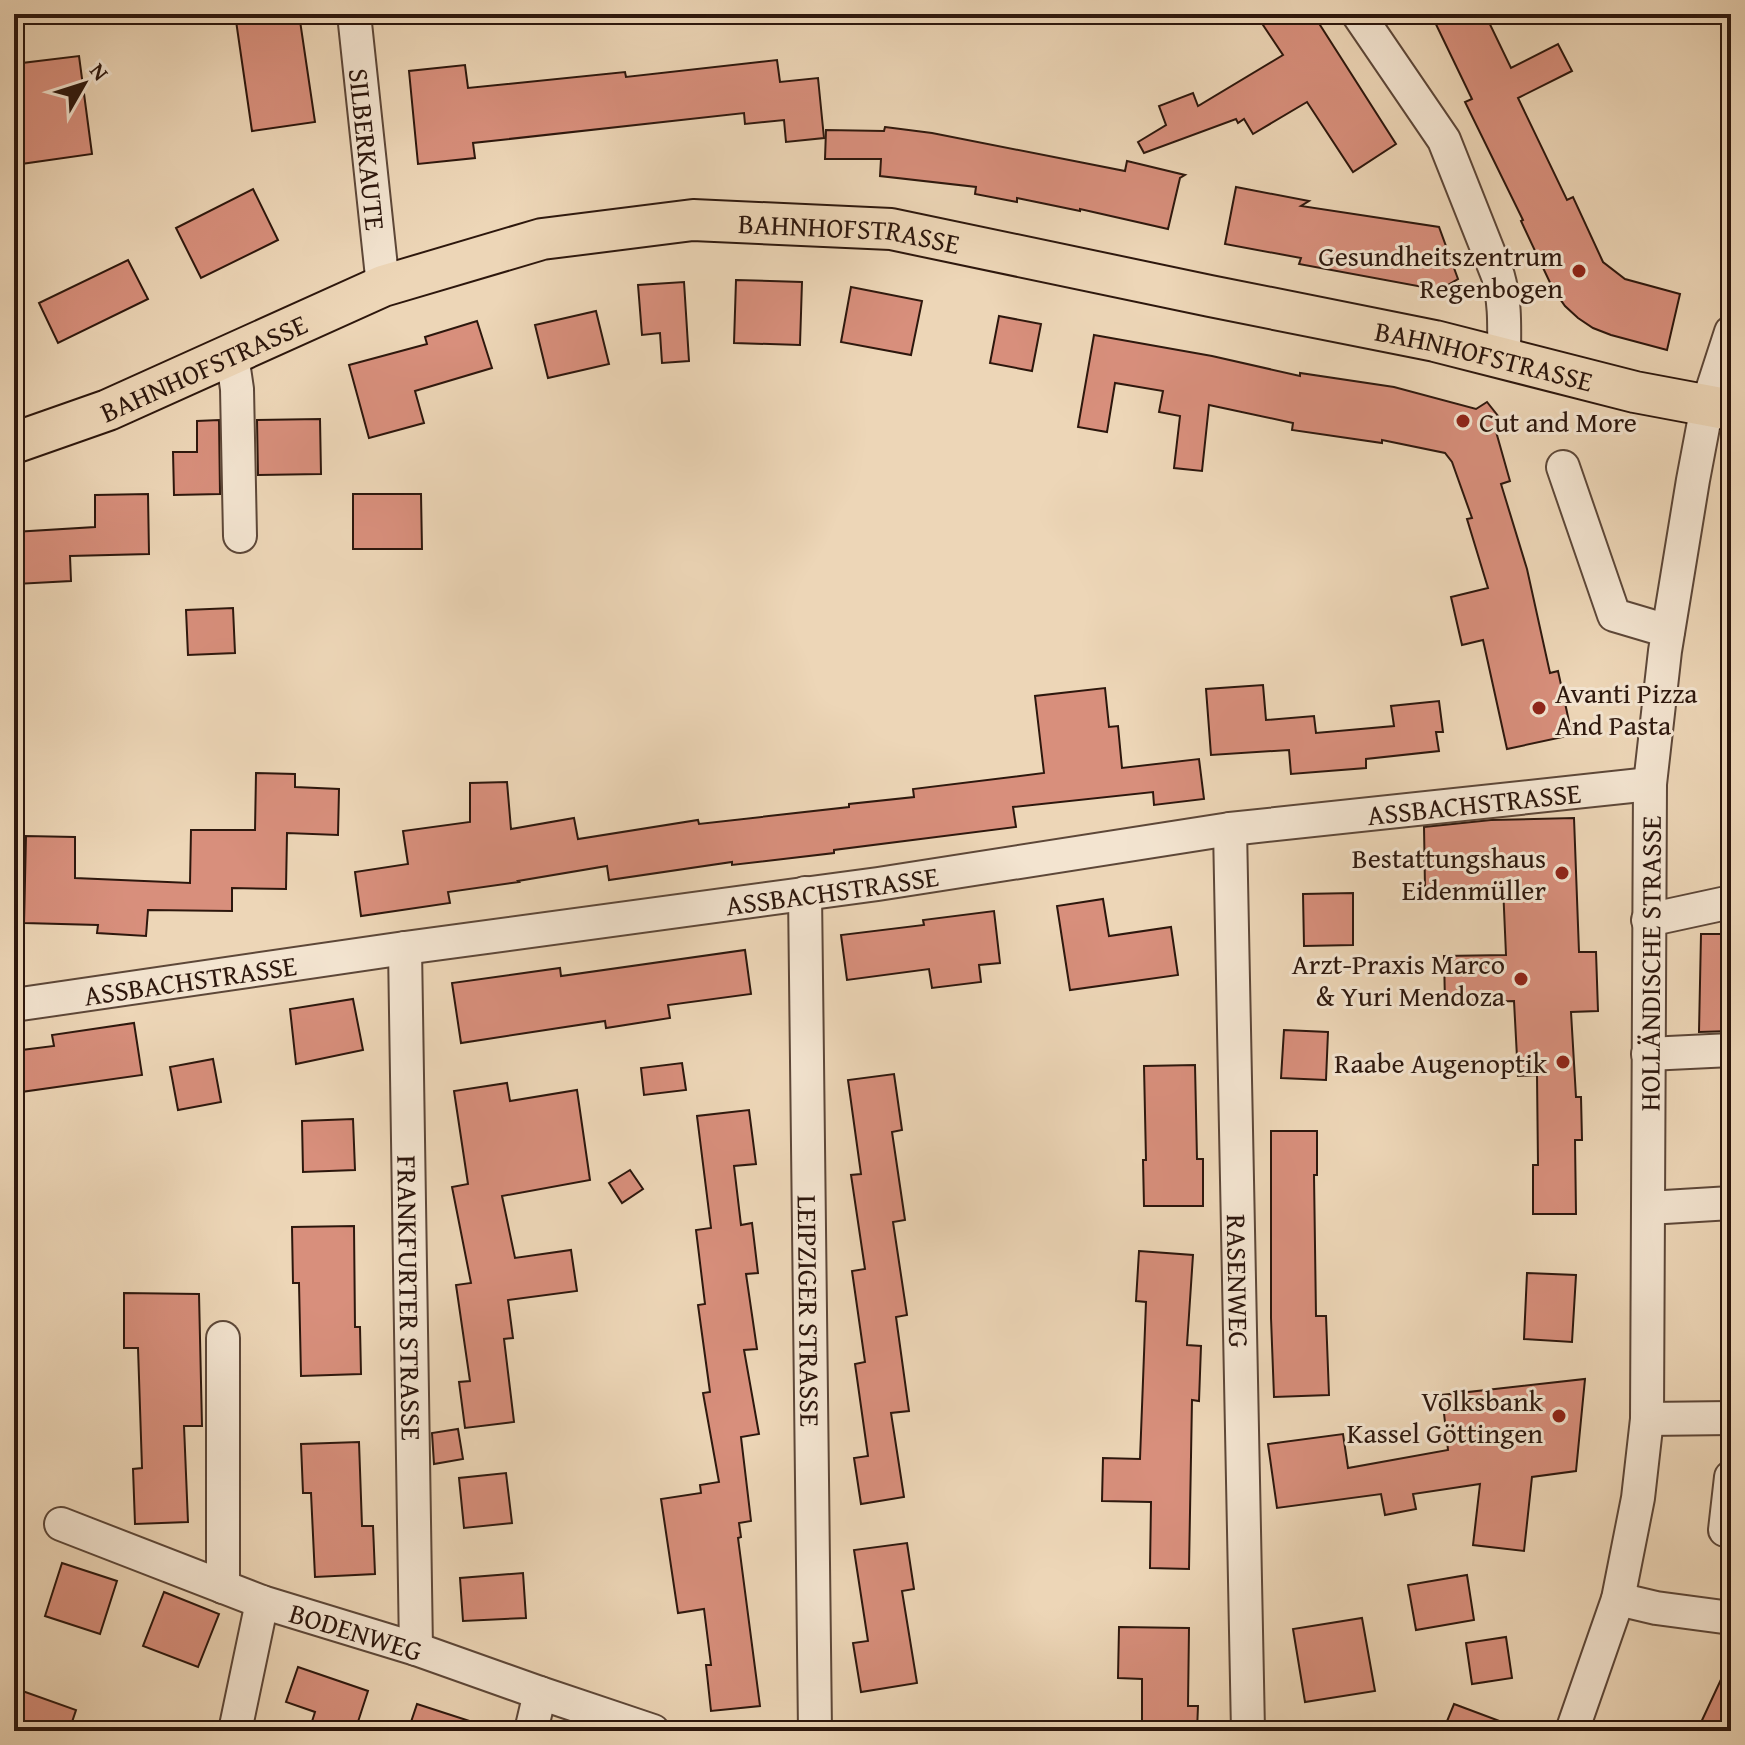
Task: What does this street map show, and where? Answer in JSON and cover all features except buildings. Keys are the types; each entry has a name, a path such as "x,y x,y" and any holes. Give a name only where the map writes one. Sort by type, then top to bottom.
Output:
{"main road":[{"name":"BAHNHOFSTRASSE","path":"14,443 108,410 383,286 542,239 693,220 891,229 1393,332 1635,392 1719,408"}],"street":[{"name":"SILBERKAUTE","path":"354,14 383,286"},
{"path":"1358,14 1444,140 1501,285 1505,311 1504,359"},
{"name":"HOLLÄNDISCHE STRASSE","path":"1572,1731 1618,1599 1638,1498 1647,1419 1650,784 1668,631 1719,408 1731,332"},
{"path":"232,355 237,389 240,536"},
{"path":"1563,467 1614,615 1668,631"},
{"name":"ASSBACHSTRASSE","path":"14,1005 878,884 1230,829 1650,784"},
{"name":"RASENWEG","path":"1230,829 1248,1731"},
{"name":"LEIPZIGER STRASSE","path":"805,893 815,1731"},
{"path":"1648,920 1731,902"},
{"name":"FRANKFURTER STRASSE","path":"405,948 416,1649"},
{"path":"1648,1054 1731,1050"},
{"path":"1648,1208 1731,1203"},
{"path":"223,1338 223,1587"},
{"path":"1647,1419 1731,1418"},
{"path":"1731,1477 1725,1530 1731,1531"},
{"name":"BODENWEG","path":"61,1524 262,1602 416,1649 653,1731"},
{"path":"1618,1599 1656,1608 1731,1618"},
{"path":"235,1731 262,1602"},
{"path":"531,1731 540,1693"}],"place":[{"name":"Gesundheitszentrum Regenbogen","path":"1579,271"},
{"name":"Cut and More","path":"1463,421"},
{"name":"Avanti Pizza And Pasta","path":"1539,708"},
{"name":"Bestattungshaus Eidenmüller","path":"1562,873"},
{"name":"Arzt-Praxis Marco & Yuri Mendoza","path":"1521,979"},
{"name":"Raabe Augenoptik","path":"1563,1062"},
{"name":"Volksbank Kassel Göttingen","path":"1559,1416"}]}
